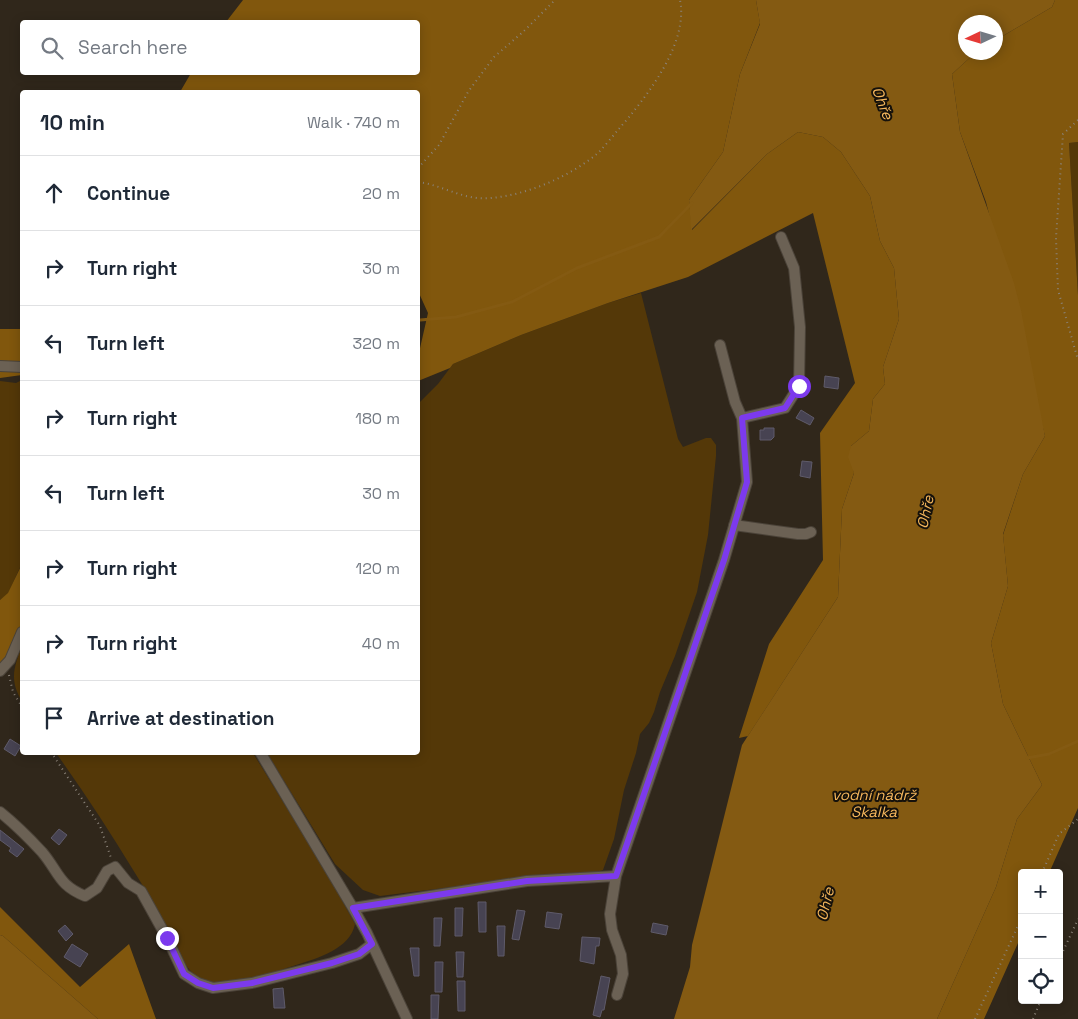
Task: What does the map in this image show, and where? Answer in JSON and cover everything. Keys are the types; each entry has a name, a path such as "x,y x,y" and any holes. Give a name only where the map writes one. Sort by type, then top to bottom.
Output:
{"street":[{"path":"742,418 785,408 799,386 800,326 794,268 781,237"},
{"path":"617,995 623,974 621,955 612,930 610,914 616,876 718,579 747,482 742,418 735,402 720,346"},
{"path":"0,366 20,367"},
{"path":"734,525 798,534 811,532"},
{"path":"0,671 10,660 20,636"},
{"path":"262,755 353,908 407,1019"},
{"path":"0,812 13,822 44,854 63,883 72,890 85,896 97,888 107,871 115,868 128,883 141,891 184,974 198,983 213,988 252,983 332,963 359,954 372,944"},
{"path":"353,908 527,881 616,876"}],"path":[{"path":"420,166 439,145 468,92 494,57 523,32 555,0"},
{"path":"420,182 432,184 470,198 491,198 540,186 567,174 598,152 648,93 666,64 680,28 680,0"},
{"path":"1078,120 1063,134 1056,238 1058,290 1078,360"},
{"path":"10,660 9,677 13,692 20,704"},
{"path":"53,755 100,826 115,868"},
{"path":"1044,869 1060,834 1078,819"},
{"path":"1059,959 1078,919"},
{"path":"975,1019 1018,926"},
{"path":"1033,1019 1039,1004"}],"shaded area":[{"path":"243,0 756,0 760,23 740,74 723,152 689,200 692,230 767,154 798,132 823,137 841,152 870,196 880,241 894,268 899,319 883,367 885,384 873,399 869,431 851,446 854,473 842,509 838,597 748,736 739,738 769,644 823,560 820,433 855,383 813,213 688,277 608,303 521,335 420,380 420,348 428,313 420,295 420,90 181,90 190,75 420,75 420,20 228,20"},
{"path":"1055,0 1078,0 1078,142 1069,143 1078,295 1078,808 1051,869 1018,869 1018,943 984,1019 937,1019 996,887 1017,819 1042,785 1003,704 991,643 1008,586 1003,535 1023,474 1045,436 986,202 960,132 952,74 967,60 1003,60 1003,36 1052,7"},
{"path":"1078,142 1078,295 1069,143"},
{"path":"641,293 678,439 683,447 706,438 711,438 716,445 716,456 708,535 697,592 654,712 649,723 640,734 624,790 614,839 603,870 585,876 533,877 380,896 363,890 335,864 268,755 420,755 420,402 438,384 453,364 521,335"},
{"path":"0,329 20,329 20,375 0,378"},
{"path":"0,381 16,383 20,381 20,567 8,594 0,600"},
{"path":"20,568 20,651 2,675 0,674 0,600 8,593"},
{"path":"20,652 20,697 14,680"},
{"path":"57,755 254,755 328,875 355,924 352,933 340,946 323,956 258,977 219,984 201,979 190,971 185,964 159,913 87,797"},
{"path":"0,907 80,987 129,944 156,1019 98,1019 0,935"}],"water":[{"name":"vodní nádrž Skalka","path":"756,0 1055,0 1052,7 1003,36 1003,15 958,15 958,60 967,60 952,74 960,132 1014,283 1045,436 1023,474 1003,534 1008,586 991,643 1003,704 1042,785 1017,819 996,887 937,1019 674,1019 690,967 692,945 742,745 838,597 842,509 854,473 848,457 851,446 869,431 873,399 885,384 883,367 899,319 894,268 880,241 870,196 841,152 823,137 798,132 767,154 691,230 689,200 723,152 740,74 760,24"},
{"path":"0,935 3,936 98,1019 0,1019"}],"building":[{"path":"825,376 839,378 838,389 824,387"},
{"path":"801,410 814,418 810,425 796,418"},
{"path":"764,428 774,428 774,437 771,440 760,440 760,430 764,430"},
{"path":"802,461 812,462 810,478 800,476"},
{"path":"10,739 20,745 15,756 4,749"},
{"path":"59,829 67,835 59,845 51,838"},
{"path":"0,830 24,849 17,857 9,851 11,848 0,840"},
{"path":"478,902 486,902 486,932 479,932"},
{"path":"455,908 463,908 462,936 455,936"},
{"path":"517,910 525,911 519,940 512,939"},
{"path":"547,912 562,914 559,929 545,927"},
{"path":"434,918 442,918 440,946 434,946"},
{"path":"653,923 668,926 666,935 651,932"},
{"path":"65,925 73,934 66,941 58,931"},
{"path":"497,926 505,926 504,956 498,956"},
{"path":"582,937 600,938 599,946 596,946 594,964 580,961"},
{"path":"72,944 88,954 80,967 64,957"},
{"path":"410,948 419,948 419,976 414,976"},
{"path":"456,952 464,952 463,977 457,977"},
{"path":"435,962 443,962 442,992 435,992"},
{"path":"601,976 610,978 604,1010 602,1010 600,1017 593,1015"},
{"path":"457,981 465,981 465,1011 458,1011"},
{"path":"283,988 285,1008 274,1008 273,989"},
{"path":"431,995 439,995 438,1019 431,1019"}],"waterway":[{"path":"420,320 456,317 512,302 577,268 659,237 692,203"},
{"path":"1027,758 1049,754 1078,741"}],"route":[{"path":"167,938 184,974 198,983 213,988 252,983 332,963 359,954 372,944 353,908 527,881 616,876 724,560 747,482 742,418 785,408 799,386"}],"water label":[{"name":"Ohře","path":"883,103"},
{"name":"Ohře","path":"925,512"},
{"name":"Ohře","path":"825,904"}]}
